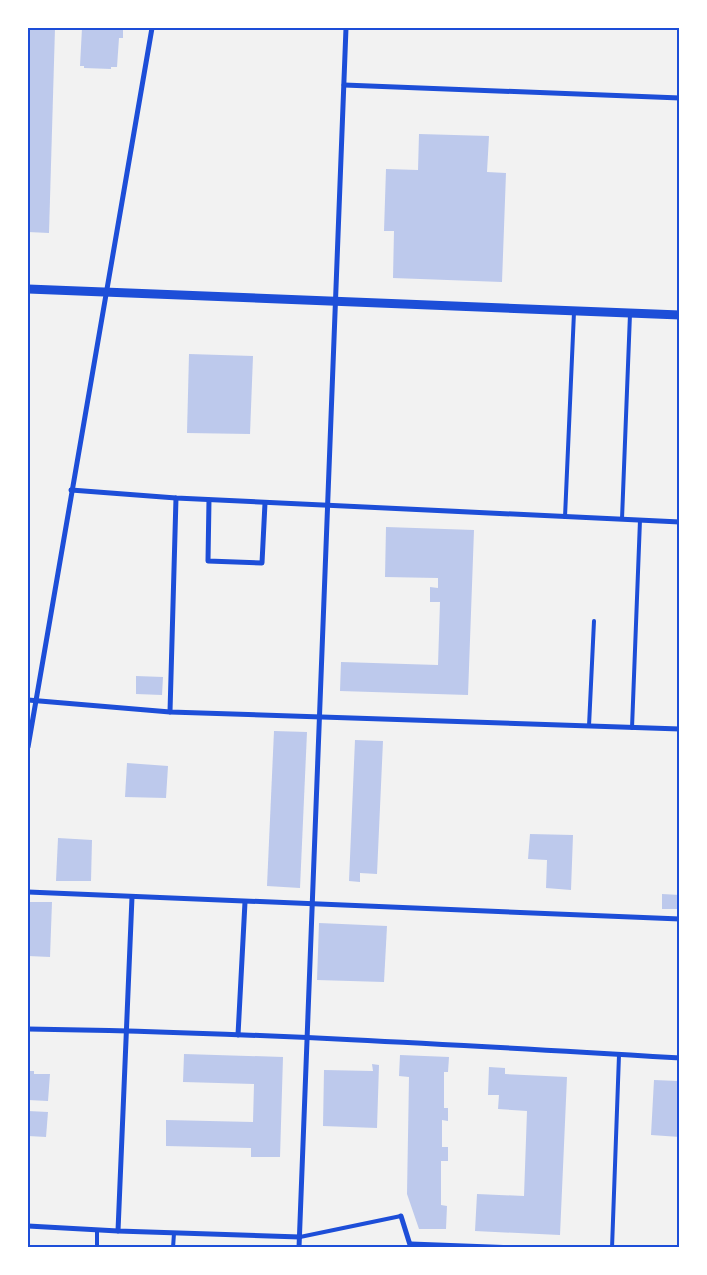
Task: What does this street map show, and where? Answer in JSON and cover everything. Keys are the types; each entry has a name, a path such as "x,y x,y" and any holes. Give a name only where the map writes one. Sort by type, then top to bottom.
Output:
{"street":[{"path":"28,746 152,28"},
{"path":"299,1248 346,28"},
{"path":"344,85 680,98"},
{"path":"28,289 680,315"},
{"path":"71,490 209,500 680,522"},
{"path":"170,712 176,498"},
{"path":"209,500 208,561 262,563 265,502"},
{"path":"28,700 170,712 680,729"},
{"path":"28,892 680,919"},
{"path":"118,1231 132,897"},
{"path":"238,1035 246,902"},
{"path":"28,1029 127,1030 307,1037 680,1058"},
{"path":"401,1216 411,1246 515,1248"},
{"path":"28,1226 300,1237"}],"lane":[{"path":"565,517 574,312"},
{"path":"622,519 630,312"},
{"path":"632,728 640,520"},
{"path":"589,726 594,621"},
{"path":"612,1248 619,1055"},
{"path":"300,1237 401,1216"},
{"path":"97,1230 97,1248"},
{"path":"174,1233 174,1248"}],"building":[{"path":"28,28 55,28 49,233 28,232"},
{"path":"82,28 123,28 123,38 119,38 117,67 111,67 111,69 84,68 84,66 80,66"},
{"path":"419,134 489,136 487,172 506,173 502,282 393,278 394,231 384,231 386,169 418,170"},
{"path":"189,354 253,356 250,434 187,433"},
{"path":"386,527 474,530 468,695 340,691 341,662 438,665 440,602 430,602 430,587 438,588 438,578 385,577"},
{"path":"136,676 163,677 162,695 136,694"},
{"path":"274,731 307,732 300,888 267,886"},
{"path":"355,740 383,741 377,874 360,873 360,882 349,881"},
{"path":"127,763 168,766 166,798 125,797"},
{"path":"530,834 573,835 571,890 546,888 547,860 528,859"},
{"path":"58,838 92,840 91,881 56,881"},
{"path":"662,894 680,895 680,909 662,909"},
{"path":"28,902 52,902 50,957 28,956"},
{"path":"319,923 387,926 384,982 317,980"},
{"path":"184,1054 283,1057 280,1157 251,1157 251,1148 166,1146 166,1120 253,1122 254,1084 183,1082"},
{"path":"400,1055 449,1057 448,1072 444,1072 444,1108 448,1108 448,1121 442,1120 442,1147 448,1147 448,1161 441,1161 441,1205 447,1206 446,1229 419,1229 407,1194 409,1077 399,1076"},
{"path":"372,1064 379,1065 377,1128 323,1126 324,1070 373,1071"},
{"path":"489,1067 505,1068 505,1074 567,1077 560,1235 475,1231 477,1194 524,1196 527,1111 498,1109 499,1095 488,1095"},
{"path":"28,1071 34,1071 34,1074 50,1074 48,1101 28,1100"},
{"path":"678,1073 680,1073 680,1137 651,1135 654,1080 678,1081"},
{"path":"28,1111 48,1112 46,1137 28,1136"}]}
